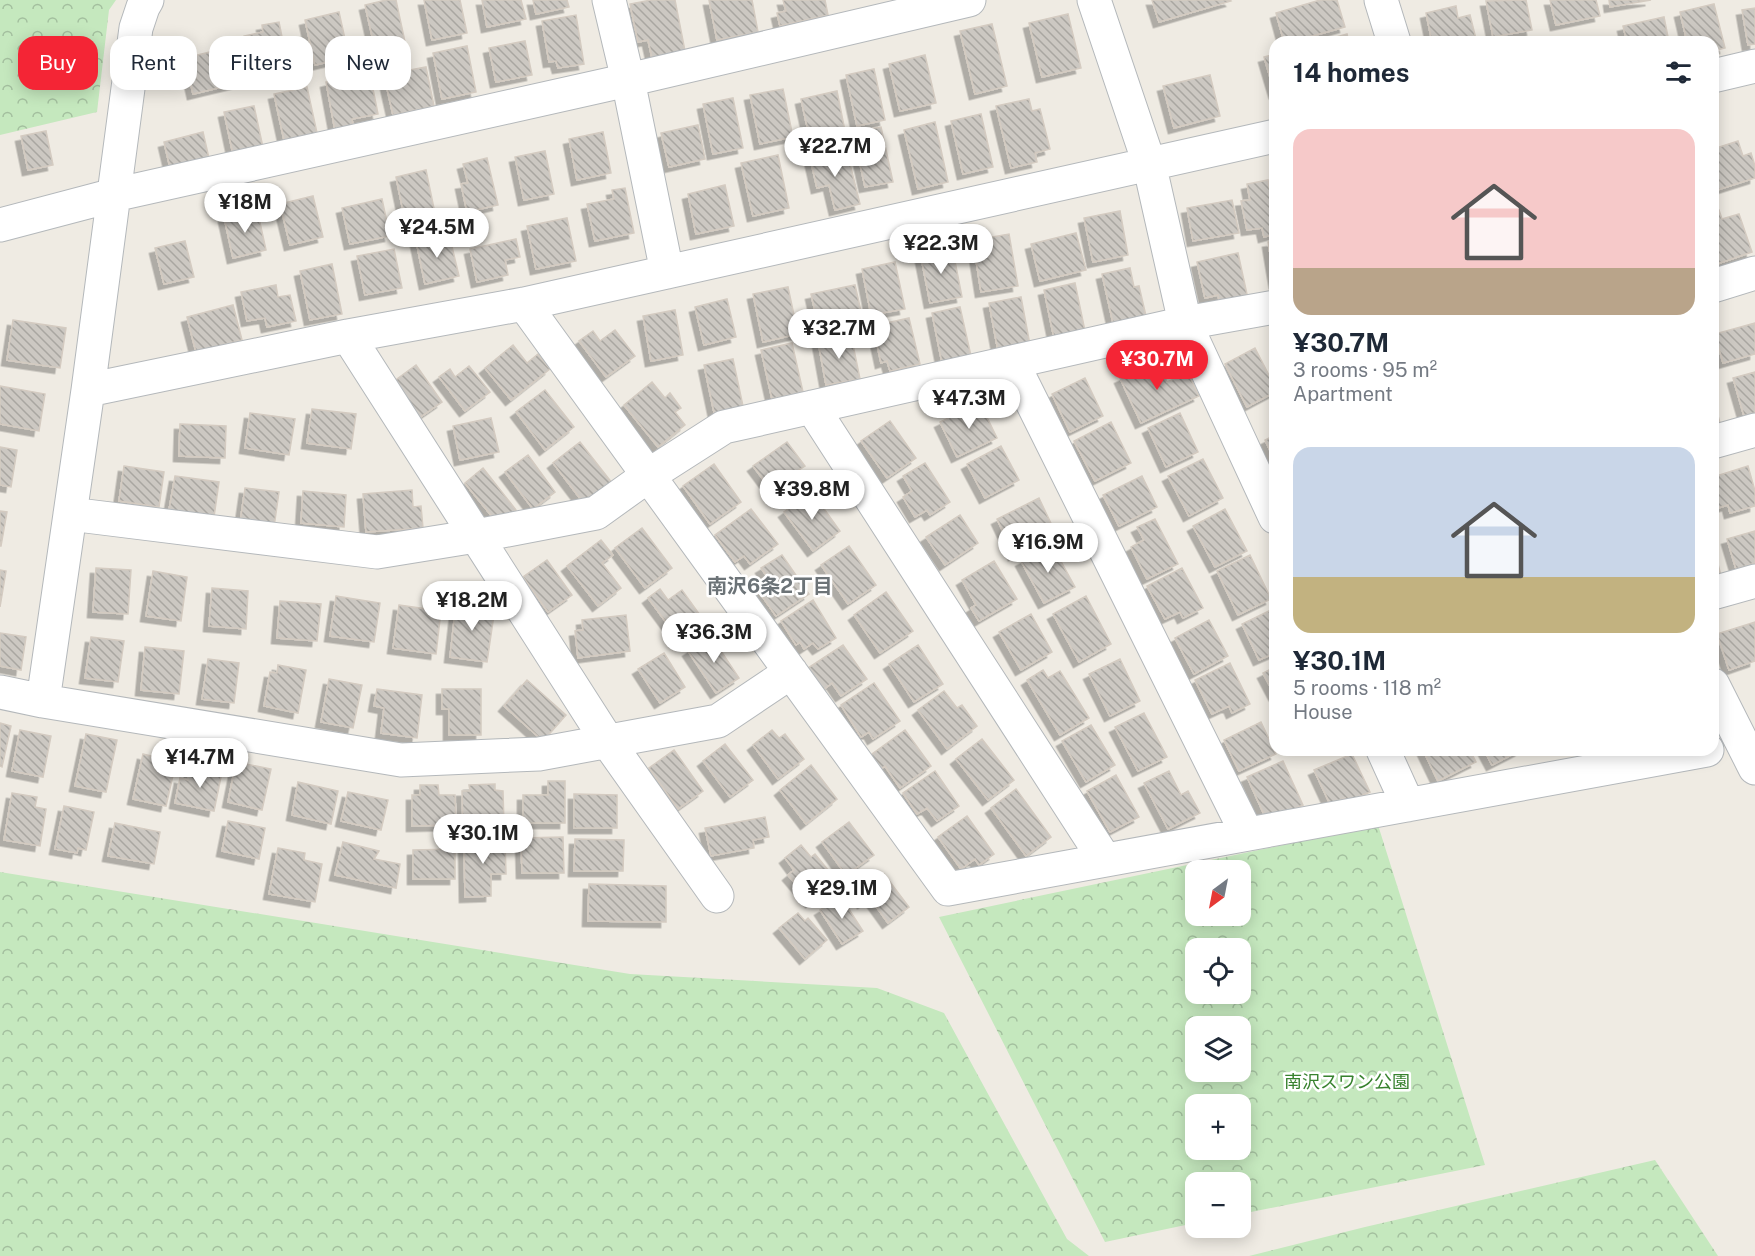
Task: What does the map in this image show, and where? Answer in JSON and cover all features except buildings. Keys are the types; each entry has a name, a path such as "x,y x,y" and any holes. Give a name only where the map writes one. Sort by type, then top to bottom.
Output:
{"street":[{"path":"43,701 88,390 136,27 147,0"},
{"path":"609,0 628,80 667,272"},
{"path":"0,225 114,195 628,80 969,0"},
{"path":"1094,0 1149,163 1185,323 1269,504"},
{"path":"1381,0 1392,36"},
{"path":"1719,75 1755,66"},
{"path":"88,390 348,336 524,304 1269,137"},
{"path":"1719,284 1755,273"},
{"path":"524,304 948,889 1674,756"},
{"path":"70,514 377,552 476,536 596,513 649,475 724,427 1185,323 1269,308"},
{"path":"348,336 608,741 717,896"},
{"path":"1012,362 1247,834"},
{"path":"812,407 1105,861"},
{"path":"1719,440 1755,430"},
{"path":"1719,591 1755,581"},
{"path":"0,692 401,760 539,754 718,721 791,672"},
{"path":"1719,699 1741,750"},
{"path":"1386,756 1408,805"}],"green space":[{"path":"0,0 116,0 109,10 97,112 0,135"},
{"name":"南沢スワン公園","path":"1378,825 1485,1165 1251,1212 1251,1172 1185,1172 1185,1225 1105,1242 939,917 1185,865 1185,926 1251,926 1251,860 1211,860"},
{"path":"0,872 630,974 877,988 944,1013 1067,1239 1089,1256 0,1256"},
{"path":"1655,1160 1718,1256 1249,1256 1365,1227"}],"district":[{"name":"南沢6条2丁目","path":"770,586"}]}
